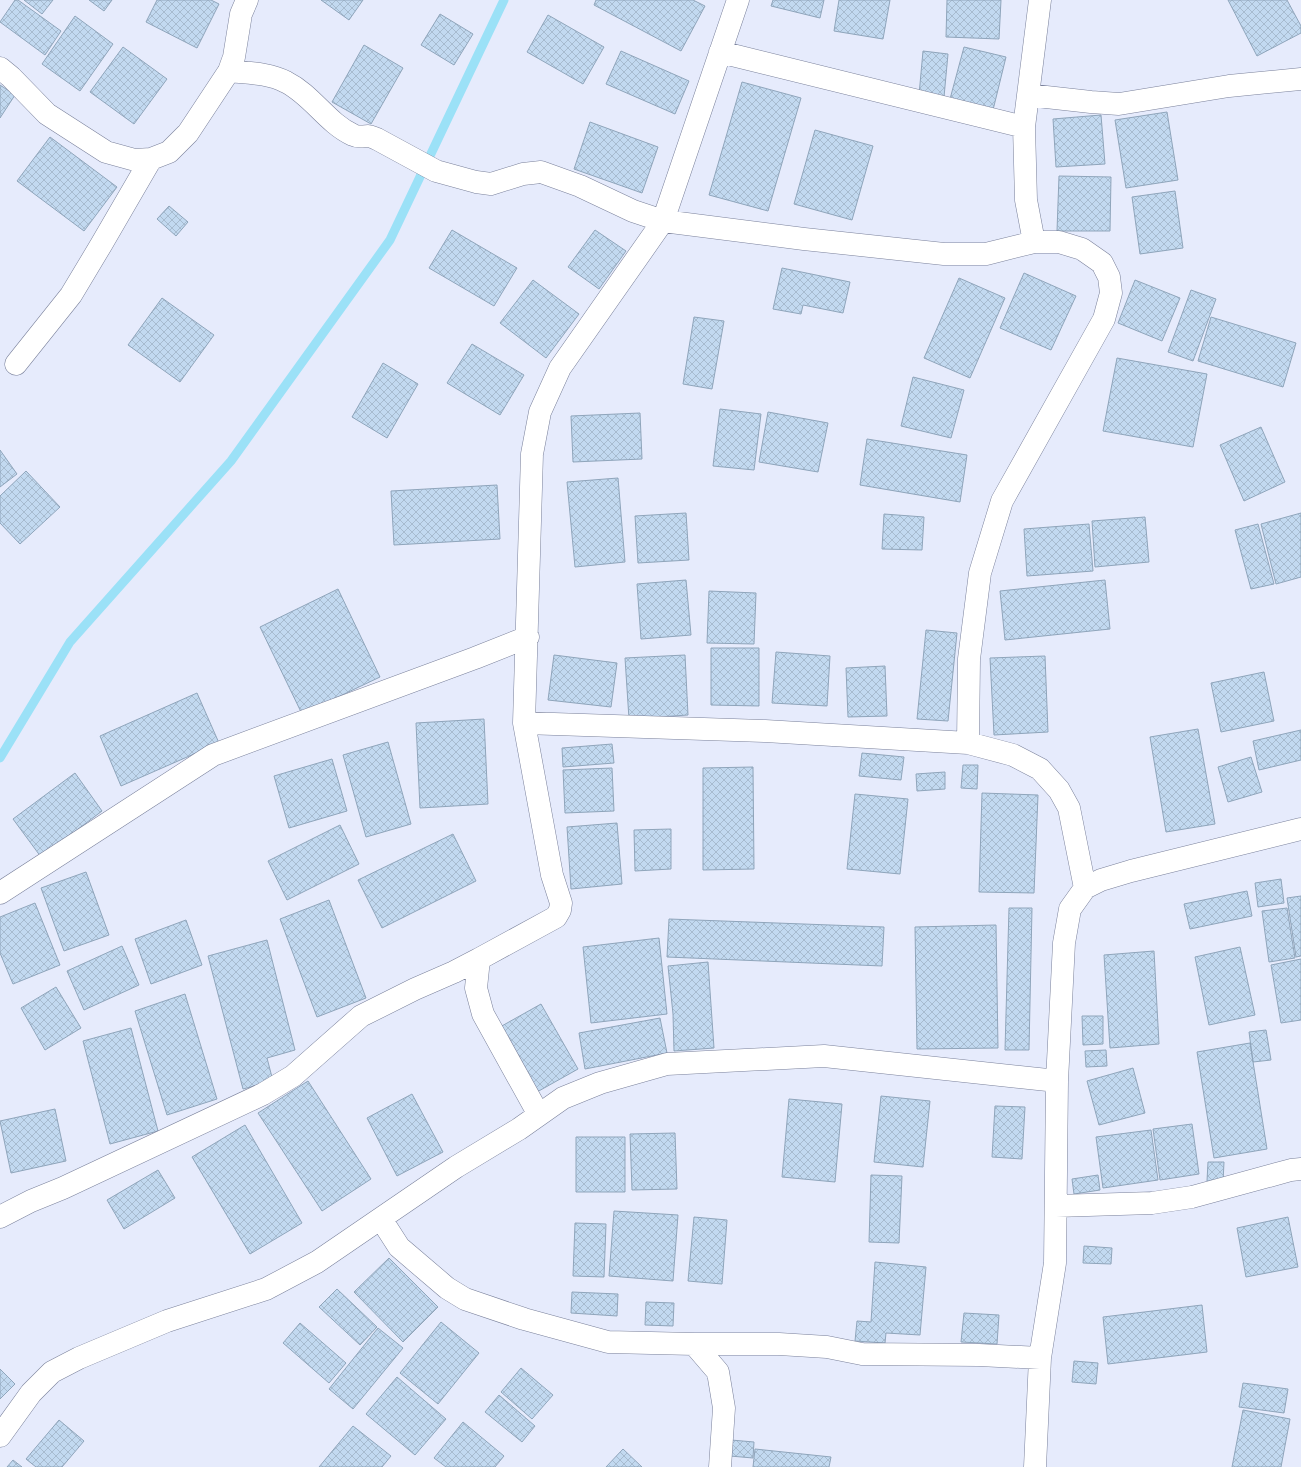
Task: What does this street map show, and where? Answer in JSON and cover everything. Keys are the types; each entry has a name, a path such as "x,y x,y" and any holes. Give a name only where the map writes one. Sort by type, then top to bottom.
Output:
{"street":[{"path":"0,68 11,77 47,114 106,152 135,160 151,159 169,152 188,133 229,71 234,57 241,14 247,0"},
{"path":"0,1217 31,1201 63,1188 263,1094 292,1076 362,1016 415,989 454,972 556,917 560,910 561,903 552,875 524,724 528,637 532,454 540,412 560,368 663,221 738,0"},
{"path":"1034,242 1026,200 1024,127 1040,0"},
{"path":"720,52 1024,127"},
{"path":"229,71 272,76 288,82 298,89 341,128 361,137 367,136 377,138 436,171 476,182 491,184 523,174 541,172 580,186 633,211 663,221 804,239 944,254 986,254 1034,242 1059,242 1082,249 1102,263 1109,277 1111,293 1104,319 1002,501 980,573 969,659 968,743"},
{"path":"1028,95 1119,104 1229,86 1301,79"},
{"path":"16,364 71,295 102,245 151,159"},
{"path":"0,893 213,755 528,637"},
{"path":"524,724 766,731 968,743 1013,755 1040,769 1059,790 1069,808 1085,888"},
{"path":"1035,1467 1040,1358 1055,1263 1057,1081 1064,943 1070,909 1085,888 1101,880 1131,871 1301,829"},
{"path":"479,959 476,988 484,1014 539,1114"},
{"path":"0,1436 31,1393 52,1372 79,1358 167,1321 266,1289 317,1262 456,1168 519,1129 563,1098 600,1083 667,1064 824,1056 1057,1081"},
{"path":"1056,1206 1159,1202 1192,1197 1291,1170 1301,1169"},
{"path":"381,1219 399,1247 447,1288 465,1300 524,1319 608,1342 779,1344 827,1347 862,1354 979,1355 1040,1358"},
{"path":"694,1344 718,1372 724,1408 720,1467"}],"building":[{"path":"15,0 18,0 61,31 45,55 0,22"},
{"path":"24,0 53,0 42,14"},
{"path":"89,0 112,0 104,11"},
{"path":"157,0 211,0 219,4 197,48 146,22"},
{"path":"321,0 363,0 349,20"},
{"path":"596,0 693,0 705,6 681,51 594,5"},
{"path":"773,0 824,0 820,18 771,6"},
{"path":"839,0 890,0 883,39 834,31"},
{"path":"947,0 1001,0 999,39 946,37"},
{"path":"1228,0 1287,0 1301,26 1301,33 1257,56"},
{"path":"440,14 473,34 454,65 421,45"},
{"path":"548,15 604,47 583,84 527,52"},
{"path":"75,16 113,44 80,91 42,64"},
{"path":"364,45 403,68 371,124 332,102"},
{"path":"123,47 167,79 134,124 90,92"},
{"path":"964,47 1006,57 993,110 950,99"},
{"path":"621,51 689,81 675,114 606,84"},
{"path":"923,51 948,54 944,97 919,95"},
{"path":"742,82 801,98 768,211 709,195"},
{"path":"0,85 15,95 0,118"},
{"path":"1167,112 1178,180 1126,188 1115,120"},
{"path":"1101,115 1105,164 1056,167 1053,119"},
{"path":"590,122 658,147 642,193 574,169"},
{"path":"815,130 873,146 852,220 794,204"},
{"path":"50,137 117,187 84,231 17,181"},
{"path":"1059,176 1111,177 1110,231 1057,231"},
{"path":"1175,191 1183,248 1140,254 1132,197"},
{"path":"169,206 188,222 176,236 157,219"},
{"path":"452,230 517,268 494,306 429,268"},
{"path":"595,230 626,251 599,289 568,267"},
{"path":"782,268 850,282 843,313 803,305 801,314 773,309"},
{"path":"1024,273 1076,296 1051,350 1000,328"},
{"path":"959,278 1005,298 970,378 924,358"},
{"path":"533,280 579,314 546,358 500,323"},
{"path":"1135,280 1180,298 1162,341 1118,323"},
{"path":"1191,290 1216,299 1193,361 1168,352"},
{"path":"162,298 214,335 180,382 128,345"},
{"path":"694,317 724,321 712,389 683,384"},
{"path":"1211,317 1296,343 1283,387 1198,361"},
{"path":"472,344 524,375 500,415 447,383"},
{"path":"1117,358 1207,374 1193,447 1103,431"},
{"path":"383,363 418,384 387,438 352,417"},
{"path":"913,377 964,390 951,438 901,426"},
{"path":"720,409 761,414 754,470 713,466"},
{"path":"768,412 828,423 818,472 759,462"},
{"path":"640,413 642,459 573,462 571,416"},
{"path":"1261,427 1285,482 1244,501 1220,445"},
{"path":"867,439 967,455 960,502 860,485"},
{"path":"0,450 17,474 0,487"},
{"path":"26,471 60,507 20,544 0,523 0,496"},
{"path":"618,478 625,562 575,567 567,482"},
{"path":"497,485 500,539 394,545 391,491"},
{"path":"686,513 689,560 638,563 635,516"},
{"path":"1301,513 1301,577 1276,584 1261,524"},
{"path":"884,514 924,517 922,550 882,549"},
{"path":"1145,517 1149,562 1095,567 1092,521"},
{"path":"1089,524 1093,571 1027,576 1024,529"},
{"path":"1258,524 1274,584 1251,589 1235,530"},
{"path":"686,580 691,635 641,639 637,584"},
{"path":"1105,580 1110,629 1005,640 1000,591"},
{"path":"338,589 380,677 302,714 260,627"},
{"path":"709,591 756,593 754,644 707,643"},
{"path":"926,630 957,633 948,721 917,719"},
{"path":"711,648 759,648 759,706 711,705"},
{"path":"776,652 830,656 827,706 772,703"},
{"path":"554,655 617,663 611,707 548,700"},
{"path":"685,655 688,715 629,719 625,658"},
{"path":"1045,656 1048,732 994,735 990,658"},
{"path":"885,666 887,716 848,717 846,668"},
{"path":"1264,672 1274,721 1221,732 1211,683"},
{"path":"197,693 219,743 121,786 100,736"},
{"path":"484,719 488,804 420,808 416,723"},
{"path":"1198,729 1215,824 1166,832 1150,737"},
{"path":"1301,730 1301,760 1259,770 1253,741"},
{"path":"388,742 411,824 366,837 343,755"},
{"path":"612,744 614,763 563,767 562,748"},
{"path":"862,753 904,757 901,780 859,776"},
{"path":"1251,757 1262,792 1228,802 1218,767"},
{"path":"332,759 347,811 289,828 274,776"},
{"path":"963,765 978,765 977,789 961,788"},
{"path":"753,767 754,869 703,870 703,768"},
{"path":"612,768 614,811 565,813 563,770"},
{"path":"945,772 945,789 917,791 916,774"},
{"path":"75,773 102,811 41,857 13,819"},
{"path":"982,793 1038,795 1034,893 979,892"},
{"path":"855,794 908,799 900,874 847,869"},
{"path":"617,823 622,884 571,889 567,827"},
{"path":"340,825 359,864 287,900 268,861"},
{"path":"671,829 671,869 635,871 634,830"},
{"path":"453,834 476,881 382,928 358,880"},
{"path":"86,872 109,935 64,951 41,888"},
{"path":"1281,879 1284,903 1258,907 1255,883"},
{"path":"1247,891 1252,916 1190,929 1184,904"},
{"path":"1301,896 1301,956 1296,957 1287,898"},
{"path":"329,900 366,998 317,1017 280,919"},
{"path":"35,903 60,965 13,984 0,953 0,917"},
{"path":"1009,908 1032,908 1029,1050 1005,1050"},
{"path":"1287,908 1295,958 1269,962 1262,911"},
{"path":"669,919 884,927 882,966 667,957"},
{"path":"186,920 202,965 151,984 135,939"},
{"path":"996,925 998,1048 917,1049 915,927"},
{"path":"659,938 667,1014 591,1023 583,947"},
{"path":"267,940 295,1050 267,1058 273,1081 243,1089 208,956"},
{"path":"122,946 139,985 84,1010 67,971"},
{"path":"1240,947 1255,1015 1209,1025 1195,957"},
{"path":"1154,951 1159,1044 1110,1048 1104,955"},
{"path":"1301,959 1301,1020 1281,1023 1271,965"},
{"path":"708,962 714,1048 674,1051 673,1014 668,966"},
{"path":"56,987 81,1028 45,1050 21,1008"},
{"path":"185,994 217,1099 167,1115 135,1011"},
{"path":"541,1004 578,1069 537,1092 500,1027"},
{"path":"1082,1016 1103,1016 1103,1044 1083,1045"},
{"path":"660,1018 667,1053 585,1069 579,1033"},
{"path":"131,1028 158,1131 110,1144 83,1041"},
{"path":"1266,1030 1271,1060 1253,1062 1249,1032"},
{"path":"1250,1043 1267,1149 1214,1158 1197,1052"},
{"path":"1106,1050 1107,1066 1086,1067 1085,1051"},
{"path":"1133,1068 1145,1113 1099,1125 1087,1081"},
{"path":"308,1081 371,1179 322,1211 258,1113"},
{"path":"412,1094 443,1152 397,1176 367,1118"},
{"path":"881,1096 930,1101 923,1167 874,1162"},
{"path":"789,1099 842,1104 835,1182 782,1177"},
{"path":"995,1106 1025,1107 1022,1159 992,1157"},
{"path":"55,1109 66,1161 11,1173 0,1121"},
{"path":"1192,1124 1199,1174 1160,1180 1153,1129"},
{"path":"245,1125 302,1223 250,1254 192,1157"},
{"path":"1151,1130 1158,1180 1103,1188 1096,1137"},
{"path":"675,1133 677,1189 632,1190 630,1134"},
{"path":"576,1137 625,1137 625,1192 576,1192"},
{"path":"1208,1162 1224,1162 1223,1182 1207,1181"},
{"path":"158,1170 175,1198 124,1229 107,1200"},
{"path":"871,1175 902,1176 899,1243 869,1242"},
{"path":"1098,1175 1100,1190 1074,1194 1072,1179"},
{"path":"614,1211 678,1215 673,1281 609,1276"},
{"path":"694,1217 727,1220 722,1284 688,1281"},
{"path":"1288,1217 1298,1267 1246,1277 1237,1228"},
{"path":"575,1223 606,1224 604,1277 573,1276"},
{"path":"1084,1246 1112,1248 1111,1264 1083,1263"},
{"path":"389,1258 438,1307 403,1342 354,1292"},
{"path":"875,1262 926,1267 920,1335 886,1333 885,1343 855,1341 857,1321 871,1322"},
{"path":"337,1289 377,1327 360,1345 319,1307"},
{"path":"572,1292 618,1294 617,1316 571,1313"},
{"path":"646,1302 674,1303 673,1326 645,1325"},
{"path":"1202,1305 1207,1352 1108,1364 1103,1317"},
{"path":"964,1313 999,1315 997,1344 961,1342"},
{"path":"441,1322 479,1353 438,1404 400,1373"},
{"path":"300,1323 346,1363 329,1383 283,1343"},
{"path":"378,1328 403,1348 353,1409 329,1389"},
{"path":"1074,1361 1098,1363 1096,1384 1072,1382"},
{"path":"521,1368 553,1395 532,1419 501,1392"},
{"path":"0,1369 15,1384 0,1399"},
{"path":"397,1377 446,1419 415,1455 366,1414"},
{"path":"1243,1383 1288,1389 1284,1413 1239,1407"},
{"path":"499,1395 535,1426 522,1442 485,1412"},
{"path":"1243,1410 1290,1419 1281,1467 1232,1467"},
{"path":"59,1420 84,1441 62,1467 36,1467 26,1459"},
{"path":"463,1422 504,1456 495,1467 446,1467 434,1458"},
{"path":"353,1426 391,1456 382,1467 319,1467"},
{"path":"731,1440 754,1442 753,1458 730,1456"},
{"path":"623,1449 642,1467 606,1467"},
{"path":"755,1449 831,1457 829,1467 753,1467"},
{"path":"13,1460 22,1467 7,1467"}],"waterway":[{"path":"0,758 70,642 231,461 390,240 504,0"}]}
